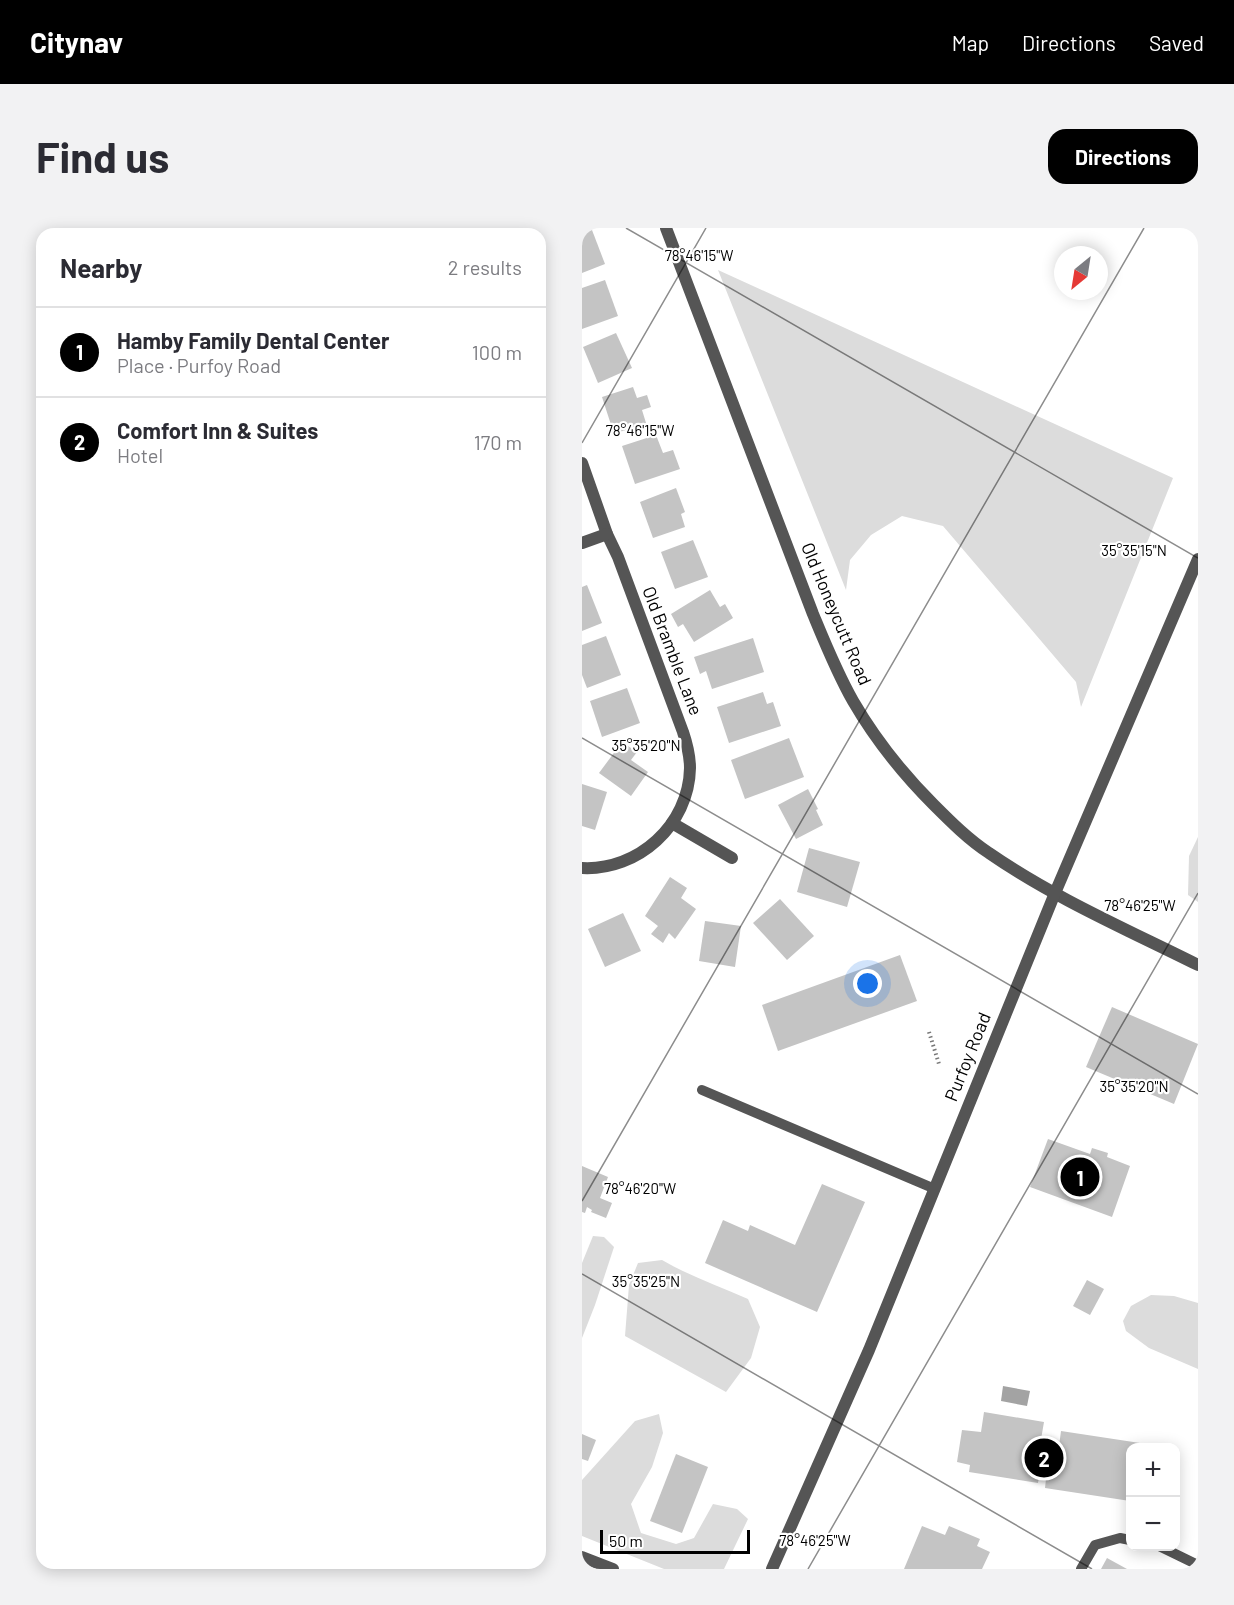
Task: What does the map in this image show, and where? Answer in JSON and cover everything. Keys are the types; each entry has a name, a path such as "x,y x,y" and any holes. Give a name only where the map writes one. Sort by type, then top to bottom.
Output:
{"street":[{"name":"Old Honeycutt Road","path":"666,228 813,614 831,657 872,731 909,780 947,819 987,852 1055,893 1198,965"},
{"name":"Old Bramble Lane","path":"582,463 683,732 690,768 688,785 681,805 672,823 657,841 627,860 595,868 582,868"},
{"path":"582,543 607,534"},
{"name":"Purfoy Road","path":"772,1569 869,1350 1055,893 1198,559"},
{"path":"672,823 732,858"},
{"path":"582,1557 613,1569"}],"lane":[{"path":"702,1090 934,1188"},
{"path":"1081,1569 1095,1545 1120,1538 1126,1539"},
{"path":"1169,1551 1198,1565"}],"path":[{"path":"929,1032 939,1064"}],"shaded area":[{"path":"718,270 1173,478 1081,707 1076,682 943,526 902,516 871,535 850,560 846,590"},
{"path":"1198,837 1198,902 1188,895 1189,856"},
{"path":"593,1236 604,1237 614,1247 582,1338 582,1263"},
{"path":"662,1260 748,1299 760,1327 751,1358 726,1392 625,1336 629,1285 638,1263"},
{"path":"1151,1295 1174,1296 1198,1303 1198,1369 1149,1348 1126,1331 1123,1321 1131,1306"},
{"path":"1003,1386 1030,1391 1027,1406 1001,1401"},
{"path":"659,1414 663,1433 652,1467 631,1504 641,1533 676,1544 694,1538 713,1504 737,1509 748,1519 724,1569 664,1569 582,1536 582,1480 635,1421"}],"building":[{"path":"592,230 605,264 582,273 582,233"},
{"path":"605,280 618,316 582,329 582,288"},
{"path":"616,333 632,368 598,383 583,347"},
{"path":"633,387 637,398 647,395 651,407 642,410 646,423 614,434 602,397"},
{"path":"656,435 663,453 673,450 680,469 635,484 622,446"},
{"path":"676,488 685,512 681,514 685,527 653,538 640,502"},
{"path":"693,540 708,577 675,589 661,552"},
{"path":"587,585 602,623 582,631 582,587"},
{"path":"710,590 720,607 725,604 733,618 694,642 683,624 678,627 671,614"},
{"path":"606,636 621,675 587,688 582,675 582,645"},
{"path":"753,638 764,672 712,689 706,671 700,674 694,657"},
{"path":"627,688 640,723 602,737 590,701"},
{"path":"763,692 767,704 773,702 781,726 729,743 717,707"},
{"path":"789,738 804,777 745,799 731,760"},
{"path":"622,742 637,752 631,760 648,772 631,796 599,773"},
{"path":"582,784 607,792 595,830 582,826"},
{"path":"808,789 823,825 796,839 778,805"},
{"path":"809,848 860,862 847,907 797,892"},
{"path":"670,877 687,888 681,898 696,909 675,939 669,933 663,943 651,934 658,926 645,916"},
{"path":"780,899 814,936 787,960 753,923"},
{"path":"623,913 641,951 605,967 588,929"},
{"path":"705,921 741,926 735,967 699,961"},
{"path":"900,955 917,1001 778,1051 762,1005"},
{"path":"1112,1007 1198,1044 1174,1104 1086,1067"},
{"path":"1048,1139 1090,1154 1092,1148 1108,1153 1107,1157 1130,1166 1112,1217 1030,1187"},
{"path":"582,1166 608,1177 600,1198 612,1203 606,1218 591,1212 592,1210 587,1207 585,1213 582,1212"},
{"path":"822,1184 865,1202 817,1312 705,1263 723,1220 748,1231 750,1225 795,1245"},
{"path":"1087,1280 1104,1289 1090,1315 1073,1306"},
{"path":"984,1412 1044,1422 1039,1451 1058,1454 1061,1431 1140,1443 1126,1443 1126,1500 1045,1488 1047,1470 1040,1469 1038,1483 969,1472 970,1465 957,1462 962,1430 981,1432"},
{"path":"582,1434 596,1440 588,1461 582,1459"},
{"path":"676,1454 708,1467 682,1533 650,1521"},
{"path":"922,1526 945,1535 949,1526 980,1539 977,1546 990,1552 982,1569 904,1569"},
{"path":"1107,1558 1127,1569 1101,1569"}],"place":[{"name":"Hamby Family Dental Center","path":"1080,1177"},
{"name":"Comfort Inn & Suites","path":"1044,1458"}]}
